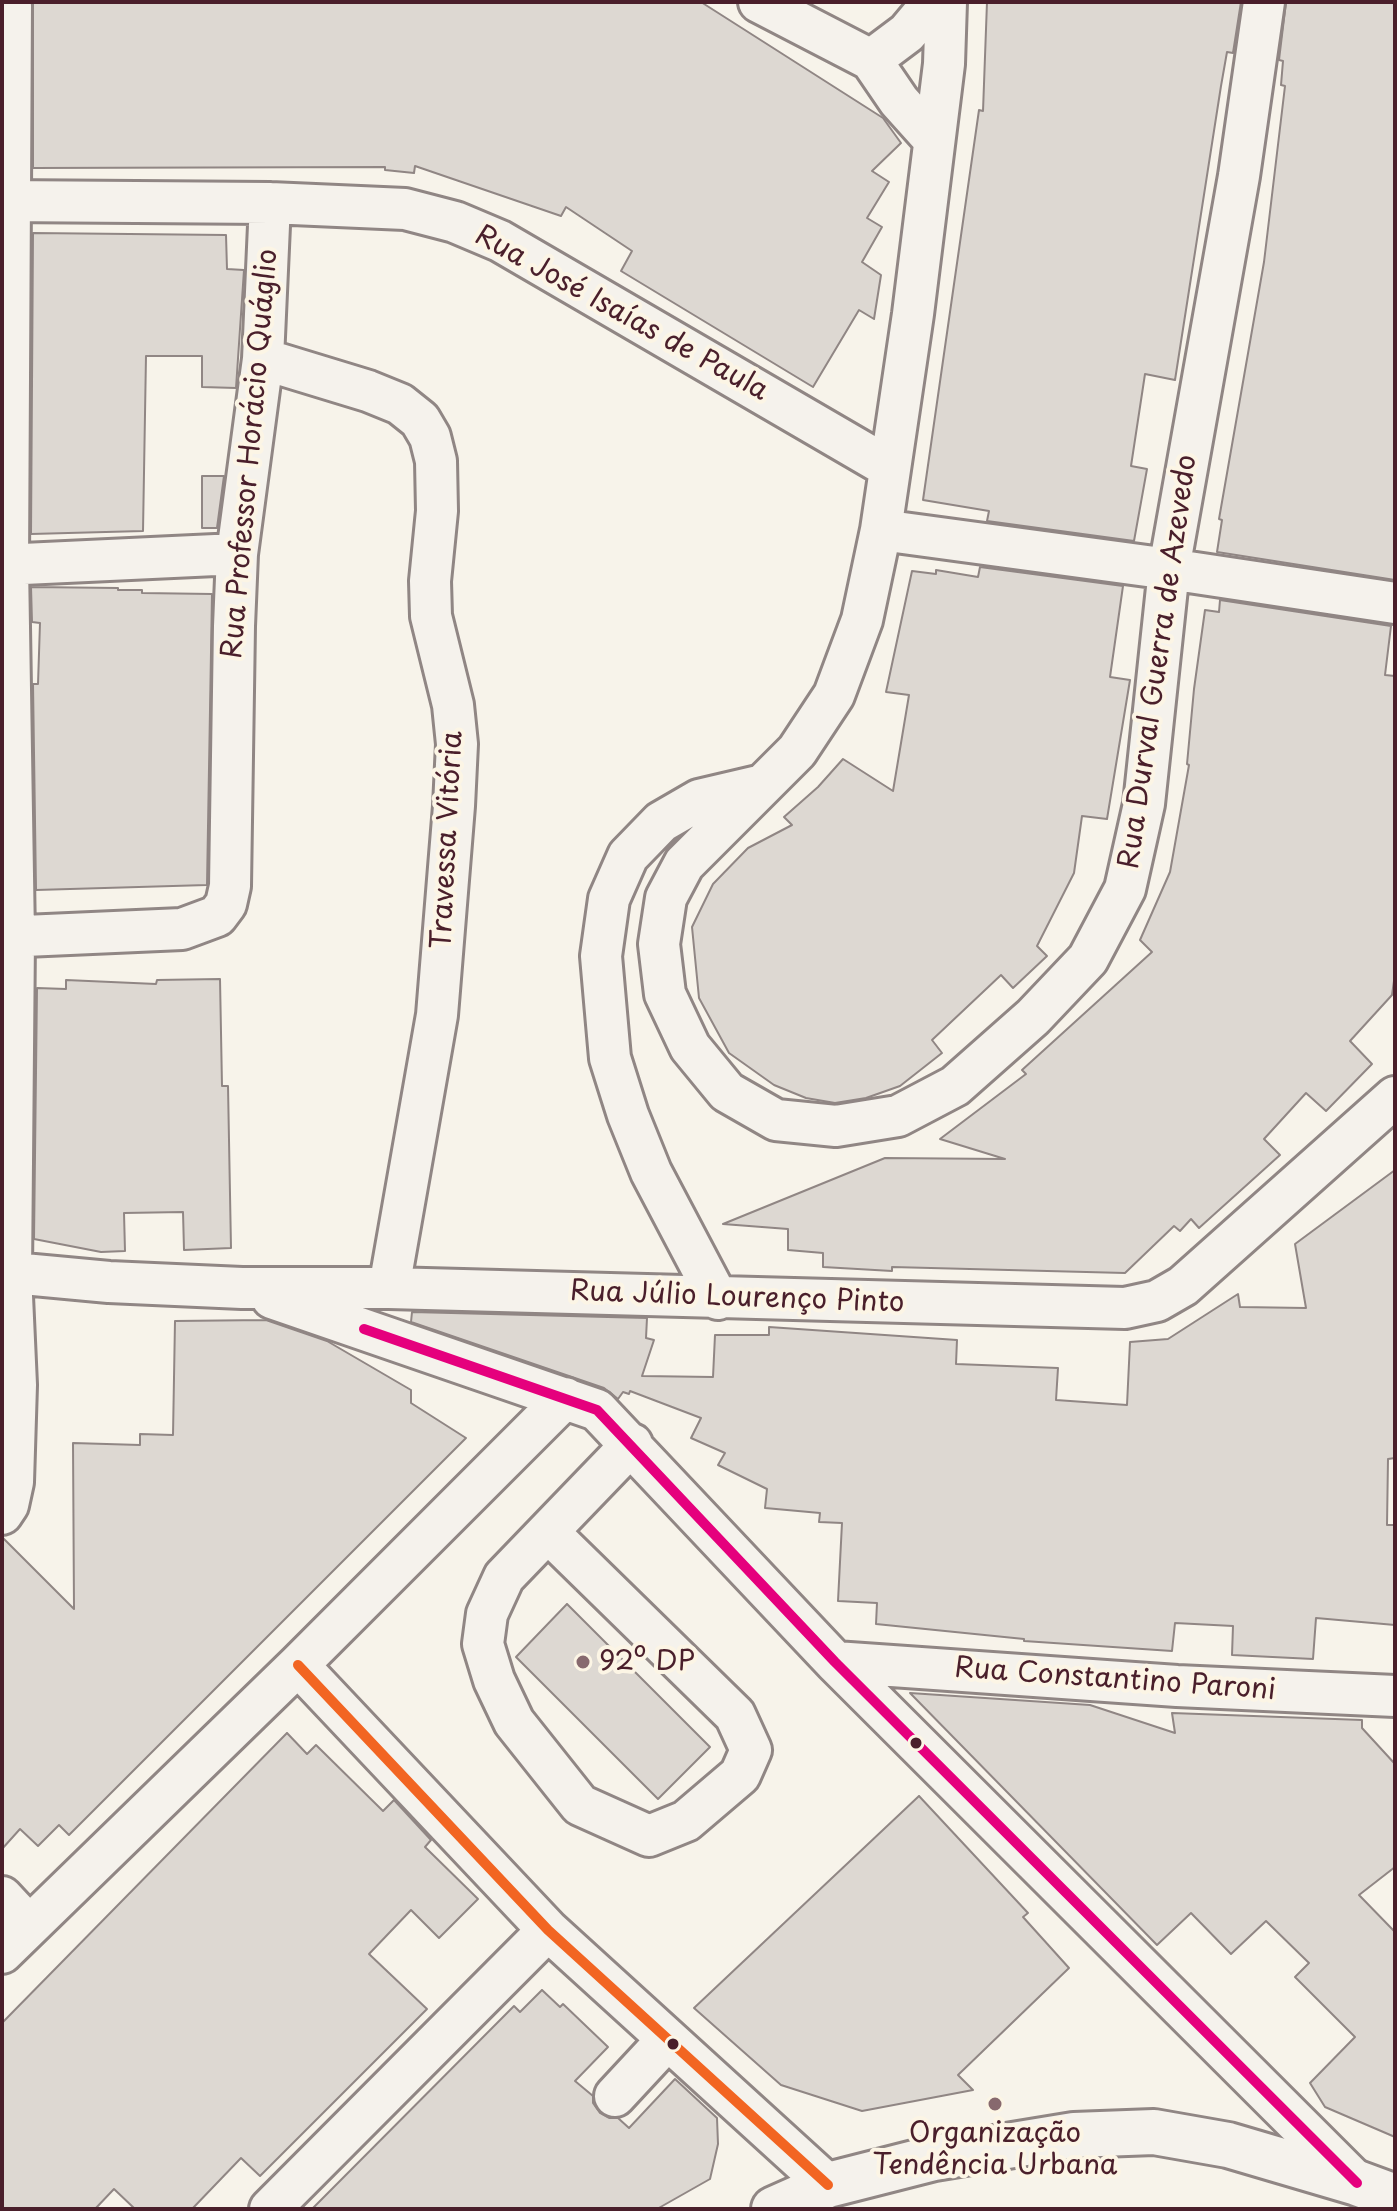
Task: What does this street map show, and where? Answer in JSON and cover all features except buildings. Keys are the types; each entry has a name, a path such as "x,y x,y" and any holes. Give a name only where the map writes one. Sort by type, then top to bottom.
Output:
{"main road":[{"path":"774,2209 828,2185 934,2158 1074,2135 1154,2132 1228,2145 1376,2190"}],"street":[{"path":"759,2 871,60 899,101 934,140"},
{"path":"871,60 907,33 933,2"},
{"name":"Rua Durval Guerra de Azevedo","path":"946,2 944,64 913,314 881,530 862,620 834,695 797,751 684,864 666,898 659,944 665,994 690,1047 727,1092 776,1120 836,1126 898,1116 955,1086 1033,1017 1088,959 1125,889 1144,804 1169,569 1239,176 1264,2"},
{"path":"2,1514 8,1505 13,1482 16,1385 7,1273 6,201 11,6"},
{"name":"Rua José Isaías de Paula","path":"6,201 270,203 405,209 455,222 500,241 890,468"},
{"name":"Rua Professor Horácio Quáglio","path":"8,937 182,929 217,916 226,904 230,886 237,554 263,359 270,203"},
{"name":"Travessa Vitória","path":"263,359 400,404 420,420 430,437 436,461 437,511 430,581 431,616 453,705 457,744 454,806 437,1015 389,1288"},
{"path":"881,530 1395,603"},
{"path":"5,565 237,554"},
{"path":"718,1299 651,1172 628,1115 610,1058 601,956 609,899 628,856 661,822 699,800 763,785"},
{"name":"Rua Júlio Lourenço Pinto","path":"7,1273 242,1288 389,1288 1125,1308 1157,1301 1183,1286 1395,1097"},
{"path":"242,1288 597,1410 835,1662 1376,2190"},
{"path":"2,1897 16,1939 298,1665 565,1398"},
{"path":"548,1532 735,1715 751,1750 740,1775 686,1821 649,1836 580,1805 514,1722 494,1680 483,1644 487,1614 504,1577 632,1444"},
{"name":"Rua Constantino Paroni","path":"835,1662 1177,1686 1395,1696"},
{"path":"298,1665 548,1930 828,2185"},
{"path":"270,2209 548,1930"},
{"path":"615,2096 667,2040"}],"transit line":[{"path":"364,1329 597,1410 835,1662 1357,2183"},
{"path":"298,1665 548,1930 828,2185"}],"place":[{"name":"92º DP","path":"583,1662"},
{"name":"Organização Tendência Urbana","path":"995,2104"}]}
